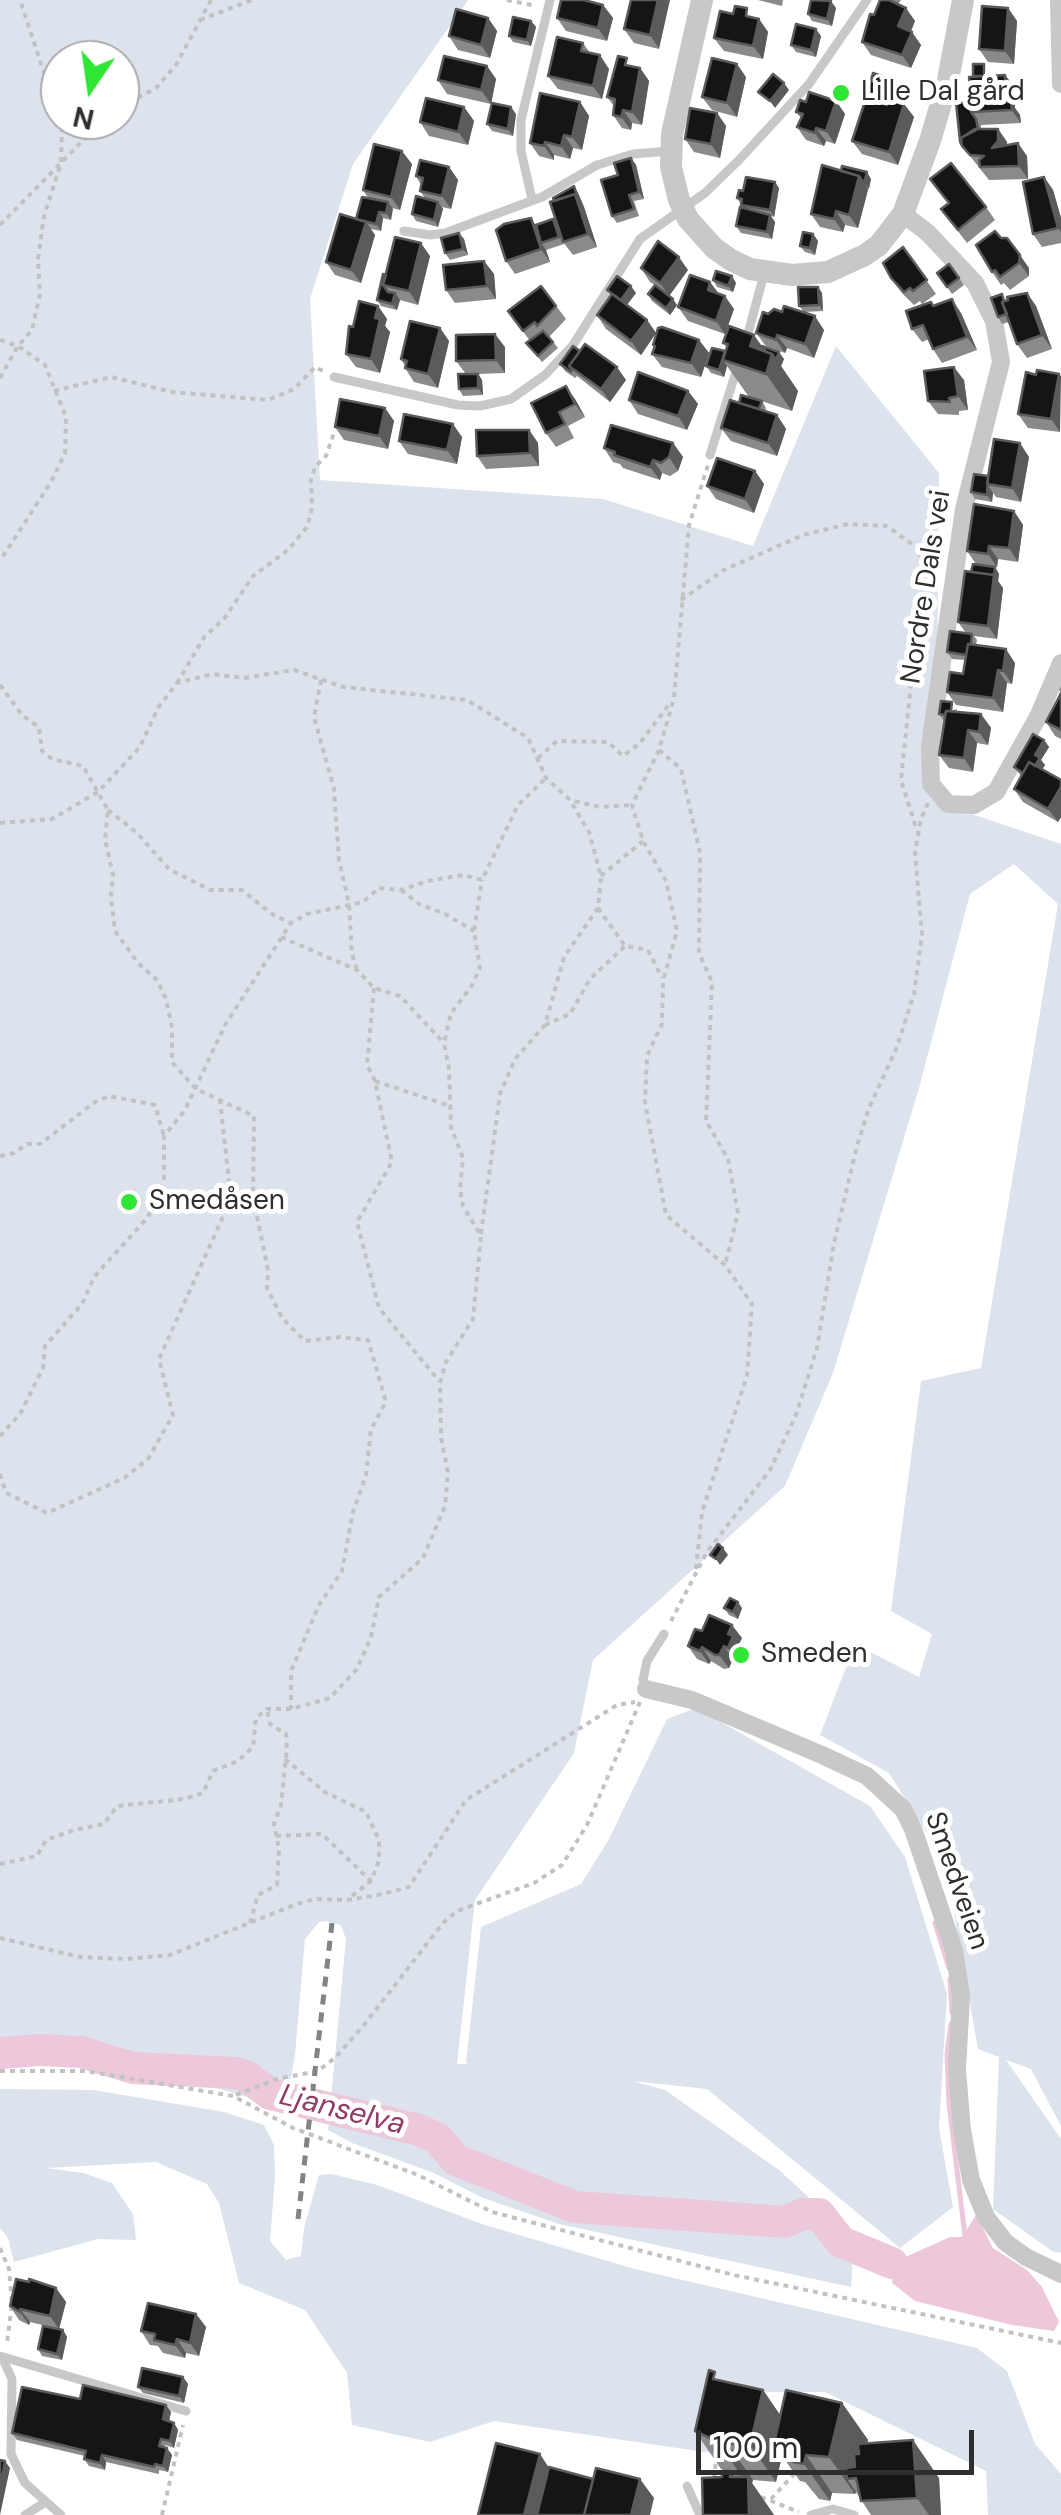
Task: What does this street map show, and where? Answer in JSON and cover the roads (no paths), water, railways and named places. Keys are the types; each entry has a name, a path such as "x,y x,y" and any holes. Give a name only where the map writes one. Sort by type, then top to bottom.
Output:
{"street":[{"path":"702,0 670,151 673,182 688,219 714,248 731,260 792,275 828,272 878,245 902,214 948,80 963,0"},
{"path":"1059,0 1061,84"},
{"name":"Nordre Dals vei","path":"902,214 928,233 974,283 994,321 1001,362 957,552 930,746 930,784 948,804 974,806 996,792 1038,717 1061,663"},
{"name":"Smedveien","path":"643,1695 707,1706 822,1755 867,1776 903,1809 954,1950 961,1996 957,2070 971,2180 986,2217 1000,2236 1026,2258 1061,2274"}],"lane":[{"path":"334,377 458,405 480,406 512,398 545,375 573,345 640,239 684,209 740,160 825,64 867,0"},
{"path":"532,199 520,151 522,120 550,4"},
{"path":"404,232 445,233 558,189 596,165 633,154 670,151"},
{"path":"710,455 764,271"},
{"path":"643,1695 647,1660 664,1634"},
{"path":"1,2356 186,2410"},
{"path":"1,2356 12,2379 11,2454 26,2483 61,2515"},
{"path":"687,2486 700,2515"},
{"path":"25,2515 44,2503"},
{"path":"811,2515 833,2509 854,2515"}],"waterway":[{"path":"935,1923 949,1968"},
{"path":"950,1979 952,2013"},
{"path":"951,2024 947,2054 949,2104 965,2236"},
{"name":"Ljanselva","path":"0,2053 81,2052 133,2068 236,2073 270,2094 419,2130 437,2138 456,2160 575,2207 785,2222 803,2214 819,2214 841,2242 892,2263"}],"railway":[{"path":"298,2219 332,1923"}],"place":[{"name":"Lille Dal gård","path":"841,93"},
{"name":"Smedåsen","path":"129,1202"},
{"name":"Smeden","path":"741,1655"}]}
